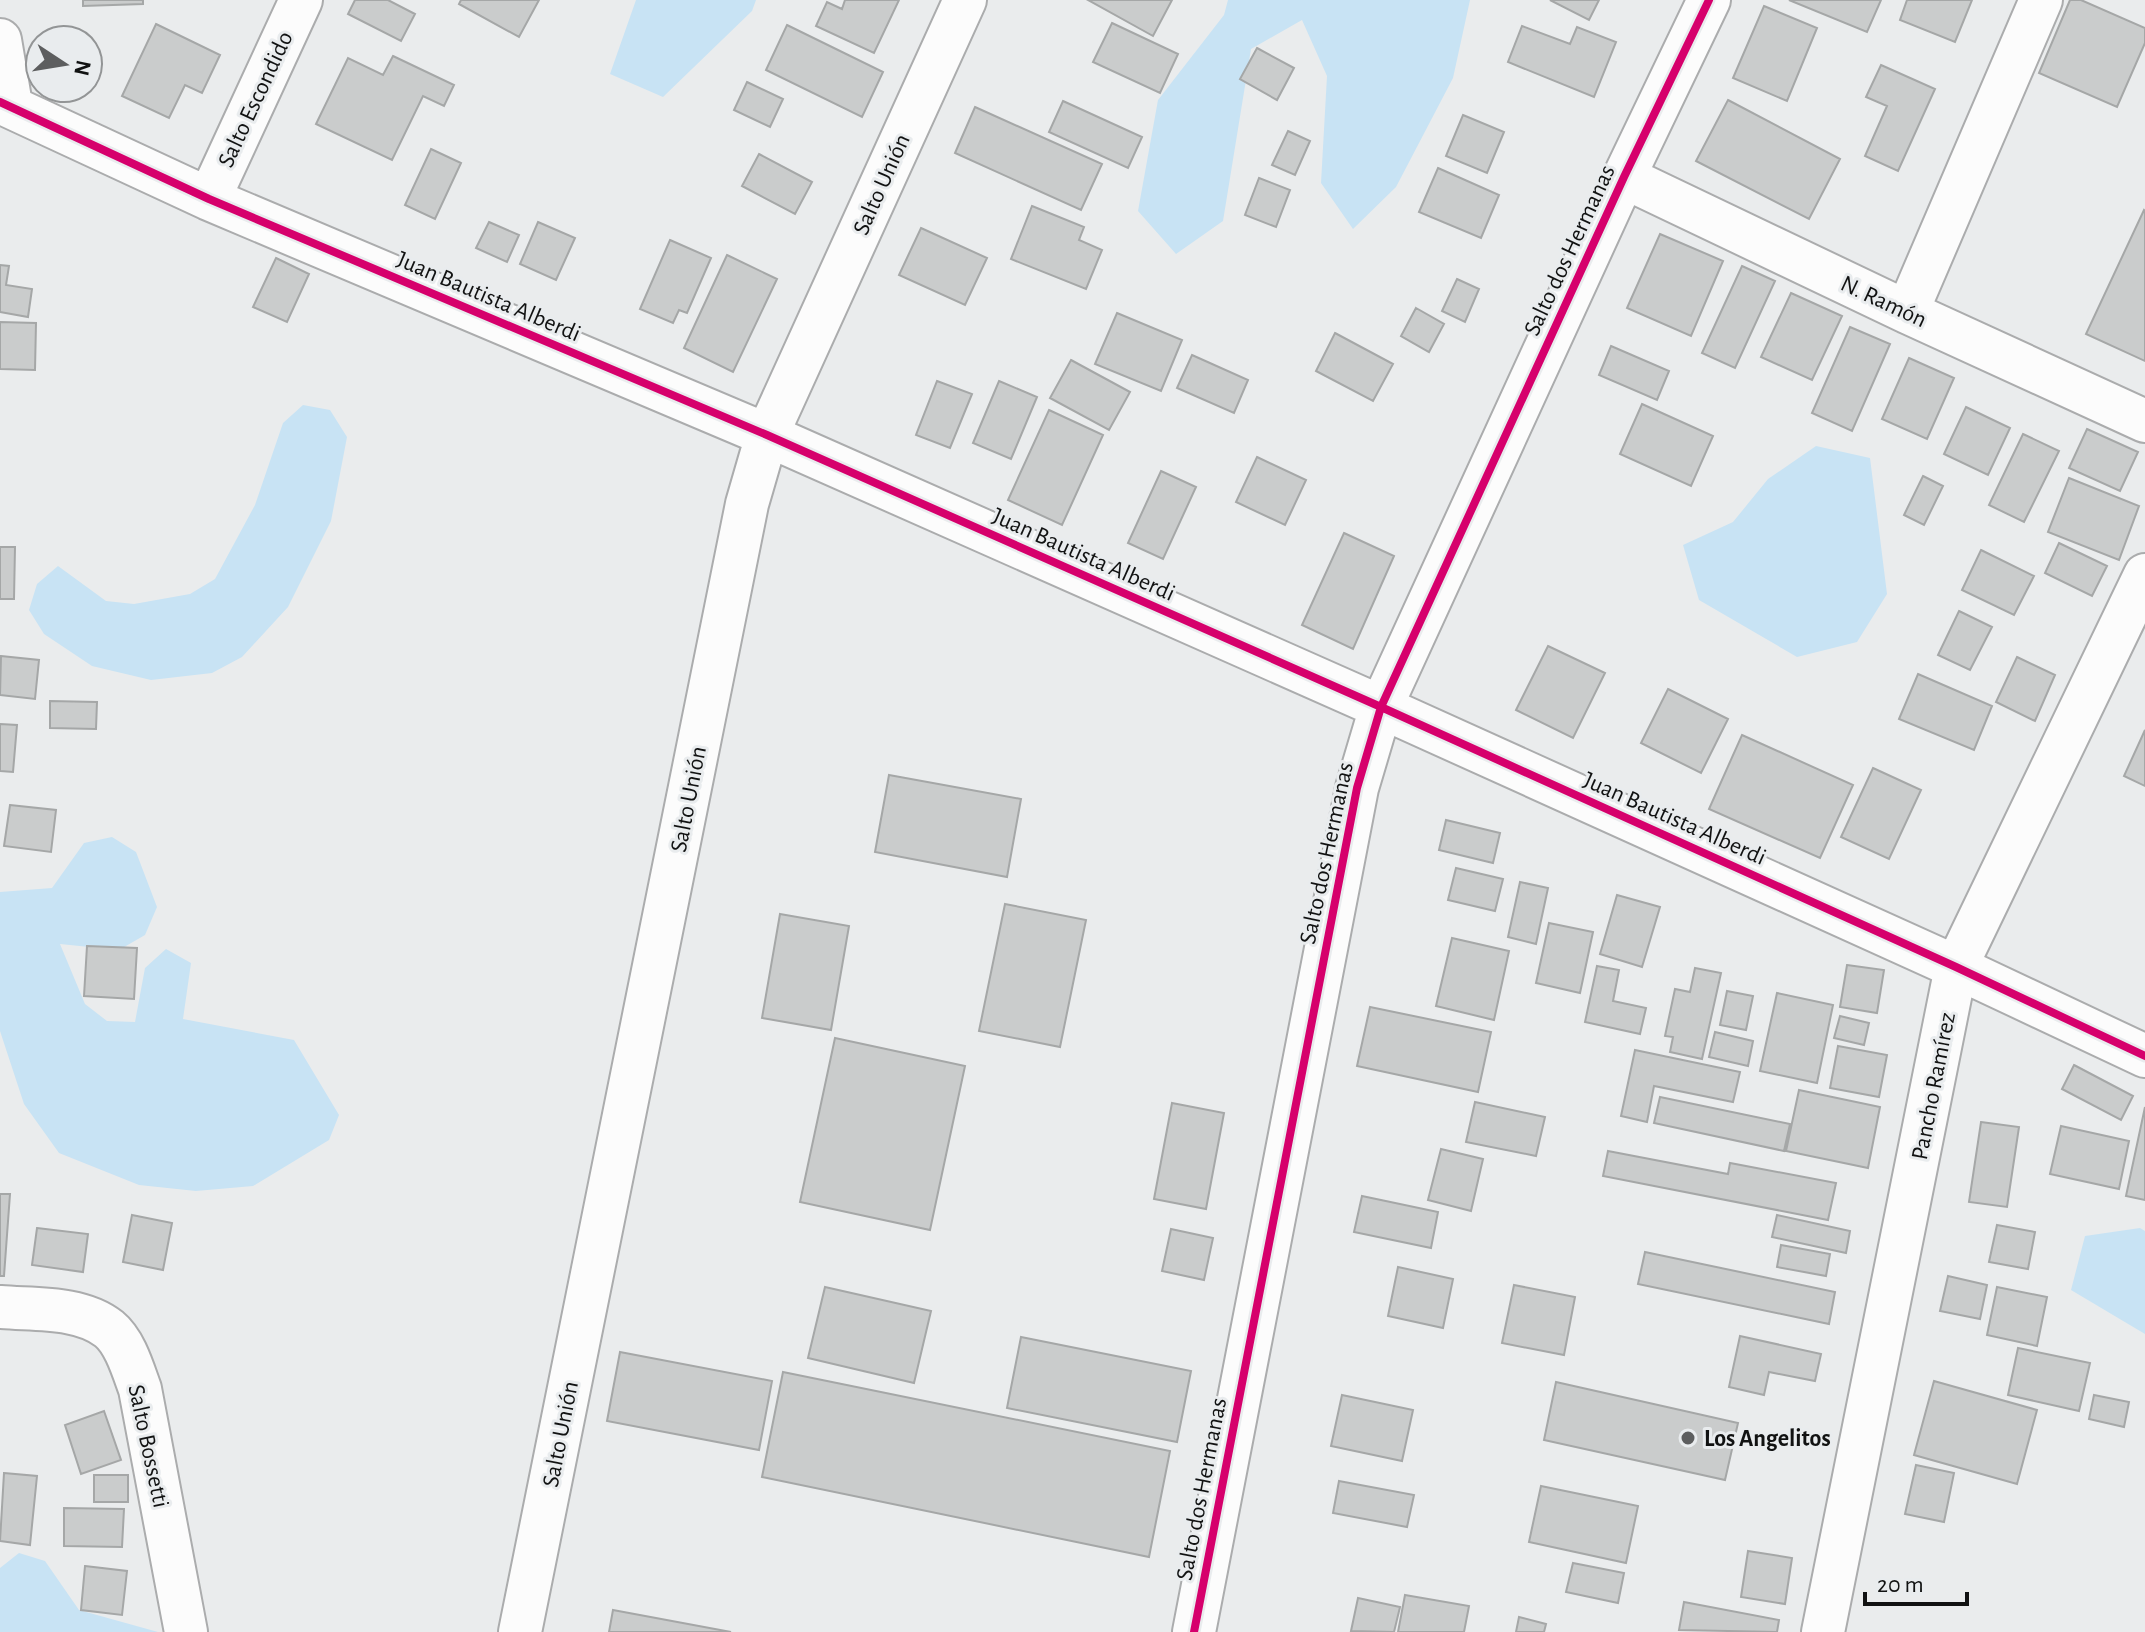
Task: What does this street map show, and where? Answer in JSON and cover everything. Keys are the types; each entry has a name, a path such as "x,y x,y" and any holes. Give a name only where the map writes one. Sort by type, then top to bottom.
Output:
{"street":[{"name":"Salto Escondido","path":"209,199 301,0"},
{"name":"Salto Unión","path":"520,1632 747,504 767,435 965,0"},
{"name":"Salto dos Hermanas","path":"1194,1632 1357,788 1381,707 1624,177 1709,0"},
{"path":"1907,312 2041,0"},
{"path":"0,40 5,103"},
{"name":"Juan Bautista Alberdi","path":"5,103 209,199 767,435 1381,707 1956,967 2145,1056"},
{"name":"N. Ramón","path":"1624,177 2145,421"},
{"name":"Pancho Ramírez","path":"1823,1632 1956,967 2145,575"},
{"name":"Salto Bossetti","path":"0,1307 80,1314 110,1329 128,1357 140,1389 186,1632"}],"shaded area":[{"path":"636,0 756,0 752,11 663,97 610,74"},
{"path":"1228,0 1470,0 1453,78 1396,187 1353,229 1321,183 1327,76 1302,20 1251,49 1223,221 1176,254 1138,211 1158,100 1224,15"},
{"path":"303,405 330,410 347,437 331,521 288,607 242,657 212,673 151,680 92,666 44,634 29,610 37,584 58,566 106,601 134,604 190,594 215,579 255,505 283,423"},
{"path":"1816,446 1870,458 1887,594 1857,642 1797,657 1699,600 1683,545 1733,522 1768,479"},
{"path":"112,837 136,852 157,907 145,935 119,950 60,944 85,1004 107,1021 135,1022 145,968 166,949 191,963 183,1019 294,1040 339,1115 329,1140 253,1186 196,1191 139,1185 59,1153 24,1104 0,1031 0,892 52,888 84,843"},
{"path":"2140,1228 2145,1231 2145,1334 2071,1290 2085,1236"},
{"path":"19,1553 45,1561 79,1610 158,1632 0,1632 0,1568"}],"building":[{"path":"83,0 143,0 143,4 83,6"},
{"path":"355,0 388,0 415,14 401,41 348,14"},
{"path":"461,0 539,0 519,37 459,4"},
{"path":"845,0 899,0 874,53 816,26 827,2 842,9"},
{"path":"1088,0 1172,0 1153,36"},
{"path":"1550,0 1599,0 1589,20"},
{"path":"1789,0 1881,0 1867,32"},
{"path":"1907,0 1972,0 1955,42 1900,20"},
{"path":"2070,0 2081,0 2145,28 2145,43 2117,107 2039,73"},
{"path":"1764,6 1817,28 1787,101 1733,78"},
{"path":"1112,23 1178,54 1160,93 1093,62"},
{"path":"156,24 220,55 202,93 185,85 169,118 122,96"},
{"path":"787,25 883,72 862,117 766,70"},
{"path":"1522,26 1570,44 1577,27 1616,42 1594,97 1508,62"},
{"path":"1257,48 1294,68 1277,100 1240,79"},
{"path":"393,56 454,85 444,106 423,96 392,160 316,124 348,58 383,75"},
{"path":"1881,65 1935,89 1898,171 1865,156 1887,106 1866,97"},
{"path":"747,82 783,99 770,127 734,110"},
{"path":"1728,100 1840,159 1809,219 1696,161"},
{"path":"1063,101 1142,137 1128,168 1049,132"},
{"path":"975,107 1102,164 1081,210 955,153"},
{"path":"1463,115 1504,132 1487,173 1446,156"},
{"path":"1288,131 1310,141 1295,175 1272,165"},
{"path":"431,149 461,163 435,219 405,205"},
{"path":"759,154 812,182 795,214 742,186"},
{"path":"1438,168 1499,195 1481,238 1419,212"},
{"path":"1259,178 1290,190 1276,227 1245,215"},
{"path":"1032,206 1084,227 1079,240 1102,250 1086,289 1011,259"},
{"path":"2145,211 2145,361 2086,334"},
{"path":"489,222 519,235 507,262 476,248"},
{"path":"538,222 575,238 556,280 520,264"},
{"path":"921,228 987,258 965,305 899,275"},
{"path":"1660,234 1723,261 1691,336 1627,308"},
{"path":"670,240 711,258 687,313 679,310 673,323 640,309"},
{"path":"727,255 777,279 733,372 684,348"},
{"path":"276,258 309,274 287,322 253,307"},
{"path":"0,265 9,266 6,285 32,289 28,317 0,312"},
{"path":"1742,266 1775,281 1735,368 1702,353"},
{"path":"1457,279 1479,289 1465,322 1442,311"},
{"path":"1791,293 1842,316 1812,380 1761,357"},
{"path":"1416,308 1444,324 1429,352 1401,336"},
{"path":"1117,313 1182,340 1161,391 1095,364"},
{"path":"0,322 36,323 35,370 0,369"},
{"path":"1850,327 1890,344 1852,431 1812,413"},
{"path":"1335,333 1393,364 1373,401 1316,371"},
{"path":"1611,346 1669,371 1657,400 1599,375"},
{"path":"1192,355 1248,380 1234,413 1177,388"},
{"path":"1909,358 1954,378 1927,439 1882,419"},
{"path":"1071,360 1130,392 1109,430 1050,398"},
{"path":"937,381 972,394 950,448 916,435"},
{"path":"999,381 1037,397 1011,459 973,443"},
{"path":"1642,404 1713,436 1691,486 1620,454"},
{"path":"1966,407 2010,428 1988,475 1944,454"},
{"path":"1049,410 1103,435 1062,525 1008,500"},
{"path":"2087,429 2138,452 2120,491 2069,468"},
{"path":"2023,434 2059,451 2024,522 1989,505"},
{"path":"1257,457 1306,480 1285,525 1236,502"},
{"path":"1161,471 1196,487 1163,559 1128,543"},
{"path":"1923,476 1943,486 1924,525 1904,515"},
{"path":"2069,478 2139,506 2119,560 2048,532"},
{"path":"1344,533 1394,556 1353,649 1302,625"},
{"path":"2059,543 2107,566 2092,596 2045,573"},
{"path":"0,547 15,547 14,599 0,599"},
{"path":"1981,550 2034,576 2014,615 1962,590"},
{"path":"1959,611 1992,627 1970,670 1938,655"},
{"path":"1548,646 1605,673 1573,738 1516,710"},
{"path":"1,656 39,660 35,699 0,695"},
{"path":"2017,657 2055,675 2035,721 1996,702"},
{"path":"1918,674 1992,706 1974,750 1899,719"},
{"path":"1668,689 1728,719 1701,773 1641,743"},
{"path":"50,701 97,702 96,729 50,728"},
{"path":"0,724 17,725 13,772 0,771"},
{"path":"2145,730 2145,786 2124,776"},
{"path":"1742,735 1853,785 1820,858 1709,809"},
{"path":"1873,768 1921,790 1889,859 1841,837"},
{"path":"889,775 1021,799 1007,877 875,852"},
{"path":"10,805 56,810 51,852 4,846"},
{"path":"1446,820 1500,833 1493,863 1439,850"},
{"path":"1456,868 1503,879 1495,911 1448,900"},
{"path":"1520,882 1548,888 1536,944 1508,937"},
{"path":"1617,895 1660,907 1642,967 1600,954"},
{"path":"1005,904 1086,920 1060,1047 979,1031"},
{"path":"780,914 849,926 831,1030 762,1018"},
{"path":"1549,923 1593,932 1580,993 1536,983"},
{"path":"1452,938 1509,951 1494,1020 1436,1006"},
{"path":"87,946 137,948 134,999 84,996"},
{"path":"1847,965 1884,970 1877,1013 1840,1007"},
{"path":"1597,966 1619,970 1613,1001 1646,1008 1640,1034 1585,1022"},
{"path":"1695,968 1721,973 1702,1059 1670,1052 1673,1037 1665,1036 1675,989 1690,992"},
{"path":"1727,991 1753,996 1746,1030 1720,1025"},
{"path":"1777,993 1833,1005 1817,1083 1760,1071"},
{"path":"1370,1007 1491,1032 1478,1092 1357,1066"},
{"path":"1840,1016 1869,1023 1864,1045 1834,1038"},
{"path":"1715,1032 1753,1041 1748,1066 1709,1057"},
{"path":"835,1038 965,1066 930,1230 800,1202"},
{"path":"1838,1046 1887,1055 1879,1097 1830,1088"},
{"path":"1635,1050 1740,1072 1733,1102 1654,1086 1647,1122 1621,1116"},
{"path":"2074,1065 2133,1096 2121,1120 2062,1089"},
{"path":"1799,1090 1880,1107 1868,1168 1786,1151"},
{"path":"1660,1097 1790,1124 1784,1151 1654,1123"},
{"path":"1475,1102 1545,1117 1536,1156 1466,1142"},
{"path":"1172,1103 1224,1113 1206,1209 1154,1199"},
{"path":"2145,1107 2145,1200 2126,1196"},
{"path":"1981,1122 2019,1127 2007,1207 1969,1202"},
{"path":"2061,1126 2129,1141 2119,1189 2050,1174"},
{"path":"1441,1149 1483,1159 1471,1211 1428,1200"},
{"path":"1608,1151 1728,1174 1730,1163 1836,1183 1828,1220 1603,1176"},
{"path":"0,1194 10,1194 4,1276 0,1276"},
{"path":"1362,1196 1438,1212 1431,1248 1354,1232"},
{"path":"132,1215 172,1223 163,1270 123,1262"},
{"path":"1777,1215 1850,1231 1846,1253 1772,1237"},
{"path":"1997,1225 2035,1232 2028,1269 1989,1262"},
{"path":"37,1228 88,1234 83,1272 32,1265"},
{"path":"1171,1229 1213,1238 1204,1280 1162,1271"},
{"path":"1781,1245 1830,1254 1826,1276 1777,1267"},
{"path":"1645,1252 1835,1292 1829,1324 1638,1284"},
{"path":"1398,1267 1453,1279 1443,1328 1388,1316"},
{"path":"1948,1276 1987,1285 1980,1319 1940,1311"},
{"path":"1514,1285 1575,1297 1564,1355 1502,1343"},
{"path":"825,1287 931,1311 914,1383 808,1358"},
{"path":"1997,1287 2047,1297 2037,1346 1987,1335"},
{"path":"1740,1336 1821,1354 1815,1381 1769,1372 1764,1395 1729,1387"},
{"path":"1021,1337 1191,1371 1177,1442 1007,1408"},
{"path":"2018,1348 2090,1363 2079,1411 2008,1395"},
{"path":"620,1352 772,1381 759,1450 607,1421"},
{"path":"783,1372 1170,1451 1149,1557 762,1477"},
{"path":"1934,1381 2037,1410 2017,1484 1914,1455"},
{"path":"1556,1382 1738,1423 1725,1480 1544,1440"},
{"path":"1342,1395 1413,1410 1402,1461 1331,1446"},
{"path":"2094,1395 2129,1402 2124,1427 2089,1419"},
{"path":"104,1411 121,1460 81,1474 65,1425"},
{"path":"1916,1465 1954,1473 1944,1522 1905,1514"},
{"path":"4,1473 37,1476 30,1545 0,1541"},
{"path":"94,1475 128,1475 128,1502 94,1502"},
{"path":"1339,1481 1414,1495 1407,1527 1333,1513"},
{"path":"1541,1486 1638,1506 1626,1563 1529,1542"},
{"path":"64,1508 124,1509 122,1547 64,1546"},
{"path":"1748,1551 1792,1558 1785,1604 1741,1597"},
{"path":"1573,1563 1624,1573 1618,1603 1566,1592"},
{"path":"85,1566 127,1571 122,1615 81,1610"},
{"path":"1405,1595 1469,1606 1464,1632 1398,1632"},
{"path":"1358,1598 1400,1607 1394,1632 1351,1631"},
{"path":"1684,1602 1779,1620 1777,1632 1679,1630"},
{"path":"613,1610 731,1632 609,1632"},
{"path":"1519,1617 1546,1624 1544,1632 1516,1632"}],"cycle path":[{"path":"1194,1632 1357,788 1381,707 1624,177 1709,0"},
{"path":"0,102 209,199 767,435 1381,707 1956,967 2145,1056"}],"place":[{"name":"Los Angelitos","path":"1688,1438"}]}
